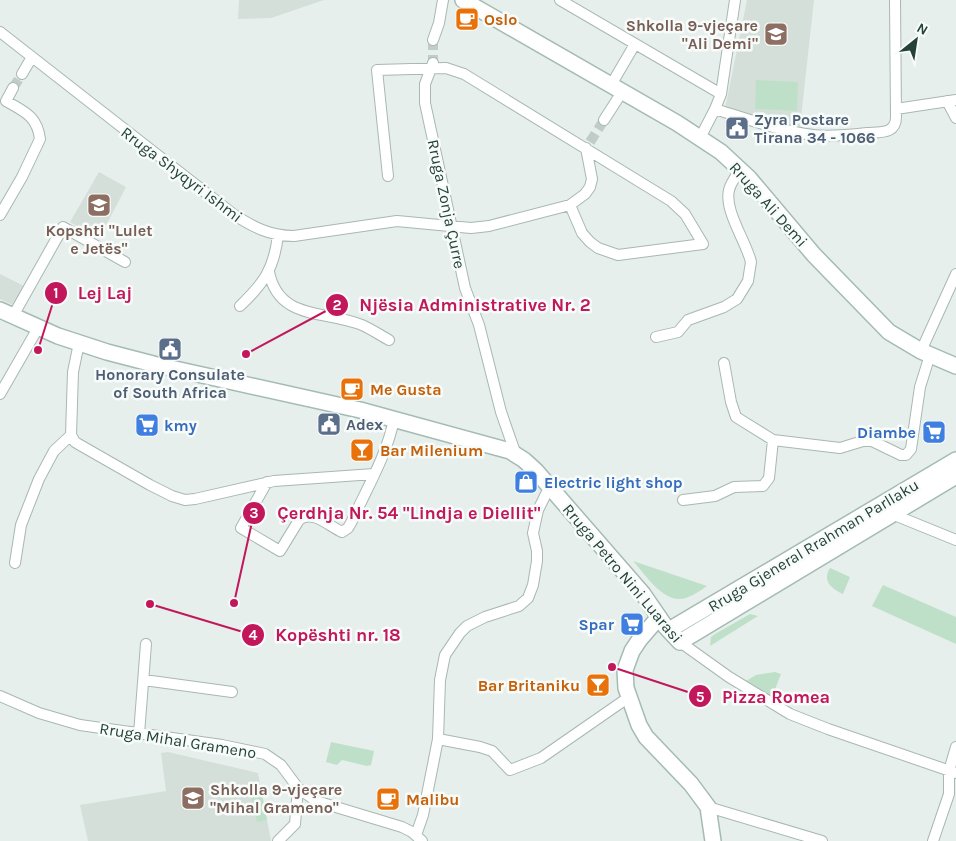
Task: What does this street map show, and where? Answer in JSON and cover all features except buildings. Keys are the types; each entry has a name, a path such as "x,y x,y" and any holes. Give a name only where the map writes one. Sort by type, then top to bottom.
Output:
{"street":[{"path":"433,40 439,23 443,0"},
{"name":"Rruga Ali Demi","path":"463,0 700,138 741,169 814,255 845,289 889,332 925,353 956,366"},
{"path":"560,0 721,94"},
{"path":"700,138 716,109 721,94 735,0"},
{"path":"716,109 786,130 813,135 839,136 877,132 893,128 896,124 895,0"},
{"name":"Rruga Shyqyri Ishmi","path":"0,32 233,214 264,232 278,235 294,236 397,221 471,228 490,226 570,205 585,194 590,187 592,179 588,145"},
{"path":"604,120 635,44"},
{"path":"22,74 32,57"},
{"path":"388,176 378,70 432,65 446,68 464,74 588,145 671,201 685,214 703,244 618,255 598,248 582,234 570,205"},
{"name":"Rruga Zonja Çurre","path":"432,65 425,84 426,103 465,288 479,325 501,412 516,454"},
{"path":"0,215 40,140 35,120 28,113 6,101 13,88"},
{"path":"896,109 952,100 956,118"},
{"path":"656,337 678,332 688,320 731,303 740,295 746,285 751,271 751,262 728,196 731,184 741,169"},
{"path":"6,313 63,227 125,262"},
{"path":"240,306 256,291 269,272 274,258 278,235"},
{"path":"269,272 274,291 289,305 313,313 361,324 389,340"},
{"path":"724,363 731,402 736,417 773,440 840,448 863,441 872,441 901,455 906,455 911,448 916,423 925,353 956,274"},
{"name":"Rruga Petro Nini Luarasi","path":"6,313 38,328 79,343 157,365 394,419 516,454 533,467 550,486 643,594 680,642 729,677 790,714 952,772"},
{"path":"0,394 38,328"},
{"path":"79,343 73,372 71,435 75,442 172,496 188,500 267,482 374,474"},
{"path":"267,482 241,528 280,551 298,520 303,516 310,515 342,532 346,531 389,443 394,419"},
{"path":"15,563 21,526 39,479 54,451 71,435"},
{"path":"683,500 715,496 734,487 763,486 769,478 773,440"},
{"name":"Rruga Gjeneral Rrahman Parllaku","path":"669,630 956,460"},
{"name":"Rruga Gjeneral Rrahman Parllaku","path":"680,642 956,476"},
{"path":"419,838 438,739 440,680 445,655 467,626 485,617 519,606 528,598 537,561 533,533 538,510 550,486"},
{"path":"892,514 956,540"},
{"path":"659,617 640,639 628,660 624,680 639,725 646,737 691,784 708,807 713,841"},
{"path":"139,734 146,644"},
{"path":"144,680 232,692"},
{"name":"Rruga Mihal Grameno","path":"0,696 39,713 68,722 222,745 265,754 281,765 308,798 324,805 402,827 419,838"},
{"path":"438,739 480,747 492,752 510,770 541,758 629,697"},
{"path":"933,841 949,794 956,747"},
{"path":"278,841 295,824 298,788"},
{"path":"708,807 822,841"}],"shaded area":[{"path":"239,0 324,0 271,18 238,19"},
{"name":"Shkolla 9-vjeçare \"Ali Demi\"","path":"747,0 814,0 800,127 725,109"},
{"name":"Kopshti \"Lulet e Jetës\"","path":"99,172 126,187 99,239 70,222"},
{"path":"0,274 26,287 15,306 0,299"},
{"name":"Shkolla 9-vjeçare \"Mihal Grameno\"","path":"168,752 258,773 271,841 88,841 80,805 166,791 161,753"}],"green space":[{"path":"756,80 798,82 797,111 755,109"},
{"path":"633,561 707,586 686,598 670,597 656,587"},
{"path":"830,568 850,577 843,594 829,584 827,580"},
{"path":"883,585 956,617 956,644 872,606"},
{"path":"750,614 758,616 710,646 711,637"},
{"path":"775,672 781,674 772,697 746,681 756,675"},
{"path":"331,742 374,751 371,765 367,766 342,760 337,765 326,762"},
{"path":"260,784 267,820 257,822 249,787"}],"tunnel":[{"path":"433,40 433,62"},
{"path":"13,88 22,74"},
{"path":"590,142 604,120"}],"place":[{"name":"Oslo","path":"467,19"},
{"name":"Shkolla 9-vjeçare \"Ali Demi\"","path":"776,34"},
{"name":"Zyra Postare Tirana 34 - 1066","path":"737,128"},
{"name":"Kopshti \"Lulet e Jetës\"","path":"99,205"},
{"name":"Honorary Consulate of South Africa","path":"170,349"},
{"name":"Lej Laj","path":"38,350"},
{"name":"Njësia Administrative Nr. 2","path":"246,354"},
{"name":"Me Gusta","path":"352,389"},
{"name":"Adex","path":"329,424"},
{"name":"kmy","path":"147,425"},
{"name":"Diambe","path":"934,432"},
{"name":"Bar Milenium","path":"362,450"},
{"name":"Electric light shop","path":"526,482"},
{"name":"Çerdhja Nr. 54 \"Lindja e Diellit\"","path":"234,603"},
{"name":"Kopështi nr. 18","path":"150,604"},
{"name":"Spar","path":"632,624"},
{"name":"Pizza Romea","path":"612,667"},
{"name":"Bar Britaniku","path":"598,685"},
{"name":"Shkolla 9-vjeçare \"Mihal Grameno\"","path":"193,798"},
{"name":"Malibu","path":"388,799"}]}
